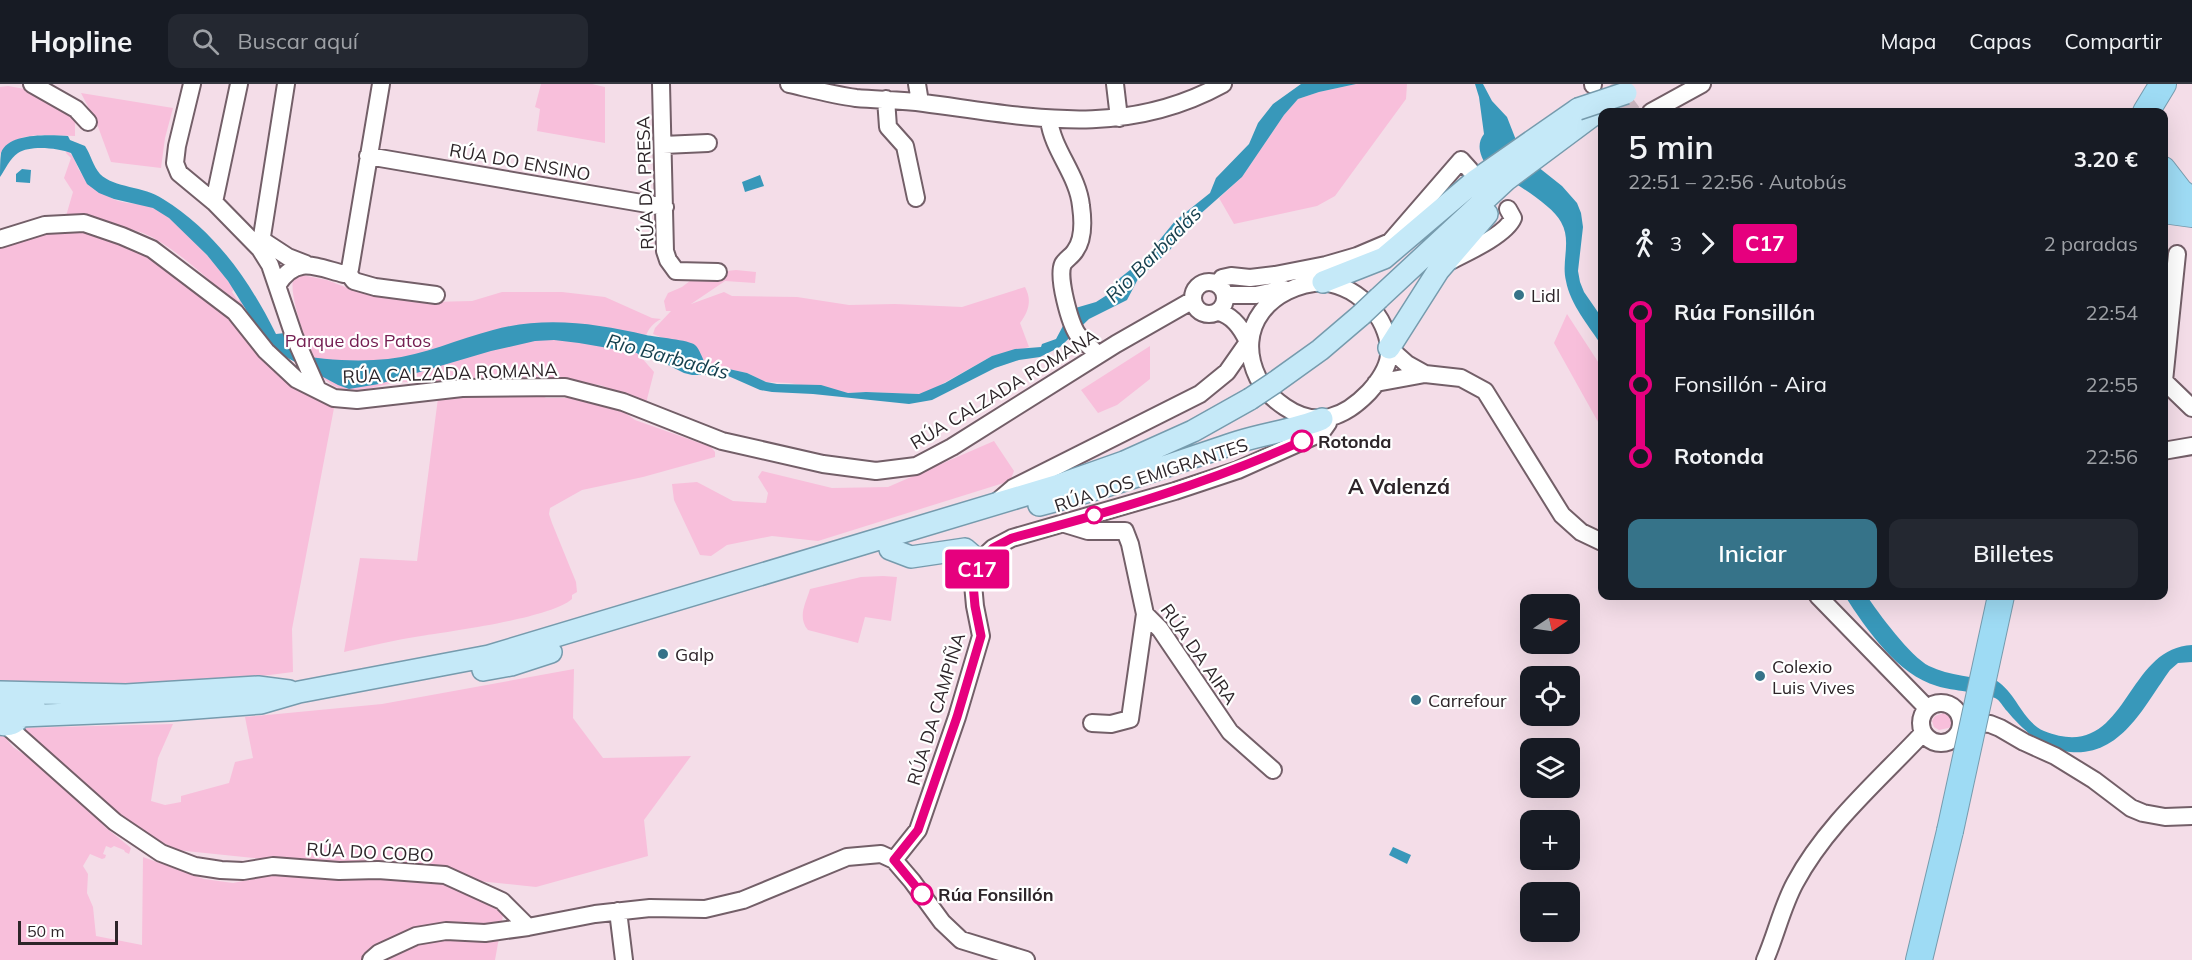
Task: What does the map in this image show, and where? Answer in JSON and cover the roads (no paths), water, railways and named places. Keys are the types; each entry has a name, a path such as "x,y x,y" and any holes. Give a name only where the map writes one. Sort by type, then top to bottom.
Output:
{"highway":[{"path":"2149,108 2165,84"},
{"path":"2158,108 2165,84"},
{"path":"2168,176 2180,192 2192,201"},
{"path":"2168,211 2192,214"},
{"path":"1919,960 1950,831 2000,600"},
{"path":"1906,960 1920,919 1939,876"},
{"path":"1931,960 1939,876"}],"main road":[{"path":"1323,282 1370,265 1476,180 1578,108 1635,88"},
{"path":"1603,108 1635,88"},
{"path":"2,718 261,703 299,692 489,656 990,507 1124,462 1193,431 1250,399 1320,350 1361,315 1506,180 1598,111"},
{"path":"1389,348 1401,332 1427,286 1497,204 1536,169 1545,150"},
{"path":"890,549 1113,485 1239,442 1304,426 1325,418"},
{"path":"859,546 890,549 911,556 965,549 979,561"},
{"path":"0,692 126,695 258,687 299,692"},
{"path":"0,700 93,701 126,695"}],"street":[{"path":"32,84 76,109 88,122"},
{"path":"192,84 177,146 175,162 179,173 261,244 306,264 344,274 348,273"},
{"path":"214,202 239,84"},
{"path":"286,84 261,244 278,284 294,336 317,388"},
{"path":"381,84 348,273 354,281 375,287 436,295"},
{"name":"RÚA DA PRESA","path":"661,84 665,251 676,271 718,272"},
{"path":"789,84 855,98 920,102 1049,120 1119,118 1183,104 1223,84"},
{"path":"917,84 920,102"},
{"path":"1114,84 1119,118"},
{"path":"1658,108 1702,84"},
{"path":"886,99 888,127 900,139 908,153 916,198"},
{"path":"1049,120 1054,143 1078,190 1082,206 1082,233 1079,246 1065,260 1061,273 1065,300 1078,335 1098,355"},
{"path":"663,145 708,143"},
{"name":"RÚA DO ENSINO","path":"368,156 665,207"},
{"path":"1218,312 1222,307 1222,278 1258,277 1326,265 1393,246 1466,165"},
{"path":"1444,265 1493,237 1510,224 1513,218 1508,209"},
{"name":"RÚA CALZADA ROMANA","path":"0,239 45,225 84,224 122,236 152,249 235,312 266,351 296,379 334,398 357,400 462,388 565,387 623,402 722,441 824,464 876,471 916,466 952,447 1098,355 1193,300"},
{"path":"2168,336 2177,254"},
{"path":"278,284 284,274 306,264"},
{"path":"1206,281 1222,290 1256,295 1323,282 1336,284 1352,291 1364,300 1382,324 1389,348 1389,358 1384,372 1358,404 1349,410 1325,418 1300,416 1276,401 1265,391 1255,373 1248,342 1238,324 1224,313 1211,314 1199,311 1193,300 1193,294 1200,284 1206,281"},
{"path":"990,507 1013,488 1200,394 1227,372 1248,342 1253,327 1264,309 1278,296 1296,286"},
{"path":"1389,348 1407,364 1425,374"},
{"path":"1376,383 1425,374 1461,378 1485,391 1562,515 1581,532 1598,540"},
{"path":"2168,386 2192,408"},
{"name":"RÚA DOS EMIGRANTES","path":"979,561 993,548 1012,538 1239,470 1321,433 1328,423 1325,418"},
{"path":"2168,450 2192,446"},
{"name":"RÚA DA AIRA","path":"1064,524 1089,531 1125,531 1130,544 1145,614 1160,628 1230,732 1273,770"},
{"name":"RÚA DA CAMPIÑA","path":"894,860 918,830 957,717 981,636 973,584 979,561"},
{"path":"1822,600 1927,708"},
{"path":"1092,723 1111,724 1130,719 1145,614"},
{"path":"1939,702 1946,702 1957,709 1962,722 1958,735 1947,742 1933,742 1923,733 1921,722 1927,708 1939,702"},
{"name":"RÚA DO COBO","path":"2,718 116,822 161,853 178,860 195,866 221,870 243,871 273,866 445,875 502,901 528,927"},
{"path":"1962,722 1990,724 2000,728 2055,756 2094,780 2131,808 2142,813 2192,816"},
{"path":"1765,960 1781,913 1809,860 1835,826 1923,733"},
{"path":"371,960 379,953 416,936 446,931 485,933 618,911 650,908 705,909 743,900 847,857 881,854 894,860 942,922 961,940 1001,956 1026,960"},
{"path":"618,911 624,960"},
{"path":"967,960 975,944"}],"water":[{"name":"Rio Barbadás","path":"1301,84 1356,84 1298,99 1284,115 1242,177 1198,216 1169,251 1138,279 1127,300 1089,319 1060,347 1040,357 1019,360 995,368 932,400 909,404 760,390 726,375 684,373 658,360 641,357 637,353 554,340 535,341 491,351 379,384 349,389 284,356 260,332 228,281 207,255 169,218 153,208 99,193 87,184 71,153 44,148 23,150 13,158 0,177 1,153 12,141 41,135 68,136 70,140 85,146 98,171 106,179 163,199 199,226 215,242 242,276 276,334 285,333 292,354 340,360 388,359 415,354 512,326 550,322 589,324 692,343 697,347 706,364 747,373 766,382 821,385 848,393 919,394 945,383 992,356 1015,349 1041,347 1042,344 1056,339 1072,309 1096,302 1107,295 1120,278 1145,258 1175,221 1210,193 1216,178 1249,144 1258,123 1273,104"},
{"path":"1475,84 1483,84 1492,101 1507,117 1516,140 1528,159 1562,186 1577,203 1583,227 1578,271 1584,292 1598,312 1598,340 1568,290 1565,274 1566,236 1561,222 1548,207 1487,166 1482,158 1480,142 1484,134"},
{"path":"22,169 31,170 30,183 16,182 16,174"},
{"path":"760,175 764,186 745,192 742,182"},
{"path":"1848,600 1870,600 1904,644 1929,666 1954,674 1997,681 2004,686 2037,727 2044,731 2072,737 2093,732 2110,720 2152,664 2169,651 2192,645 2192,662 2178,663 2170,670 2140,713 2117,738 2088,751 2070,752 2055,749 2033,737 1995,698 1937,686 1909,672 1884,649"},
{"path":"1393,847 1411,855 1407,864 1389,855"}],"tunnel":[{"path":"1612,84 1630,108"}],"place":[{"name":"Lidl","path":"1519,295"},
{"name":"Rotonda","path":"1302,441"},
{"name":"Galp","path":"663,654"},
{"name":"Colexio Luis Vives","path":"1760,676"},
{"name":"Carrefour","path":"1416,700"},
{"name":"Rúa Fonsillón","path":"922,894"}],"district":[{"name":"A Valenzá","path":"1399,486"}],"park label":[{"name":"Parque dos Patos","path":"358,340"}]}
